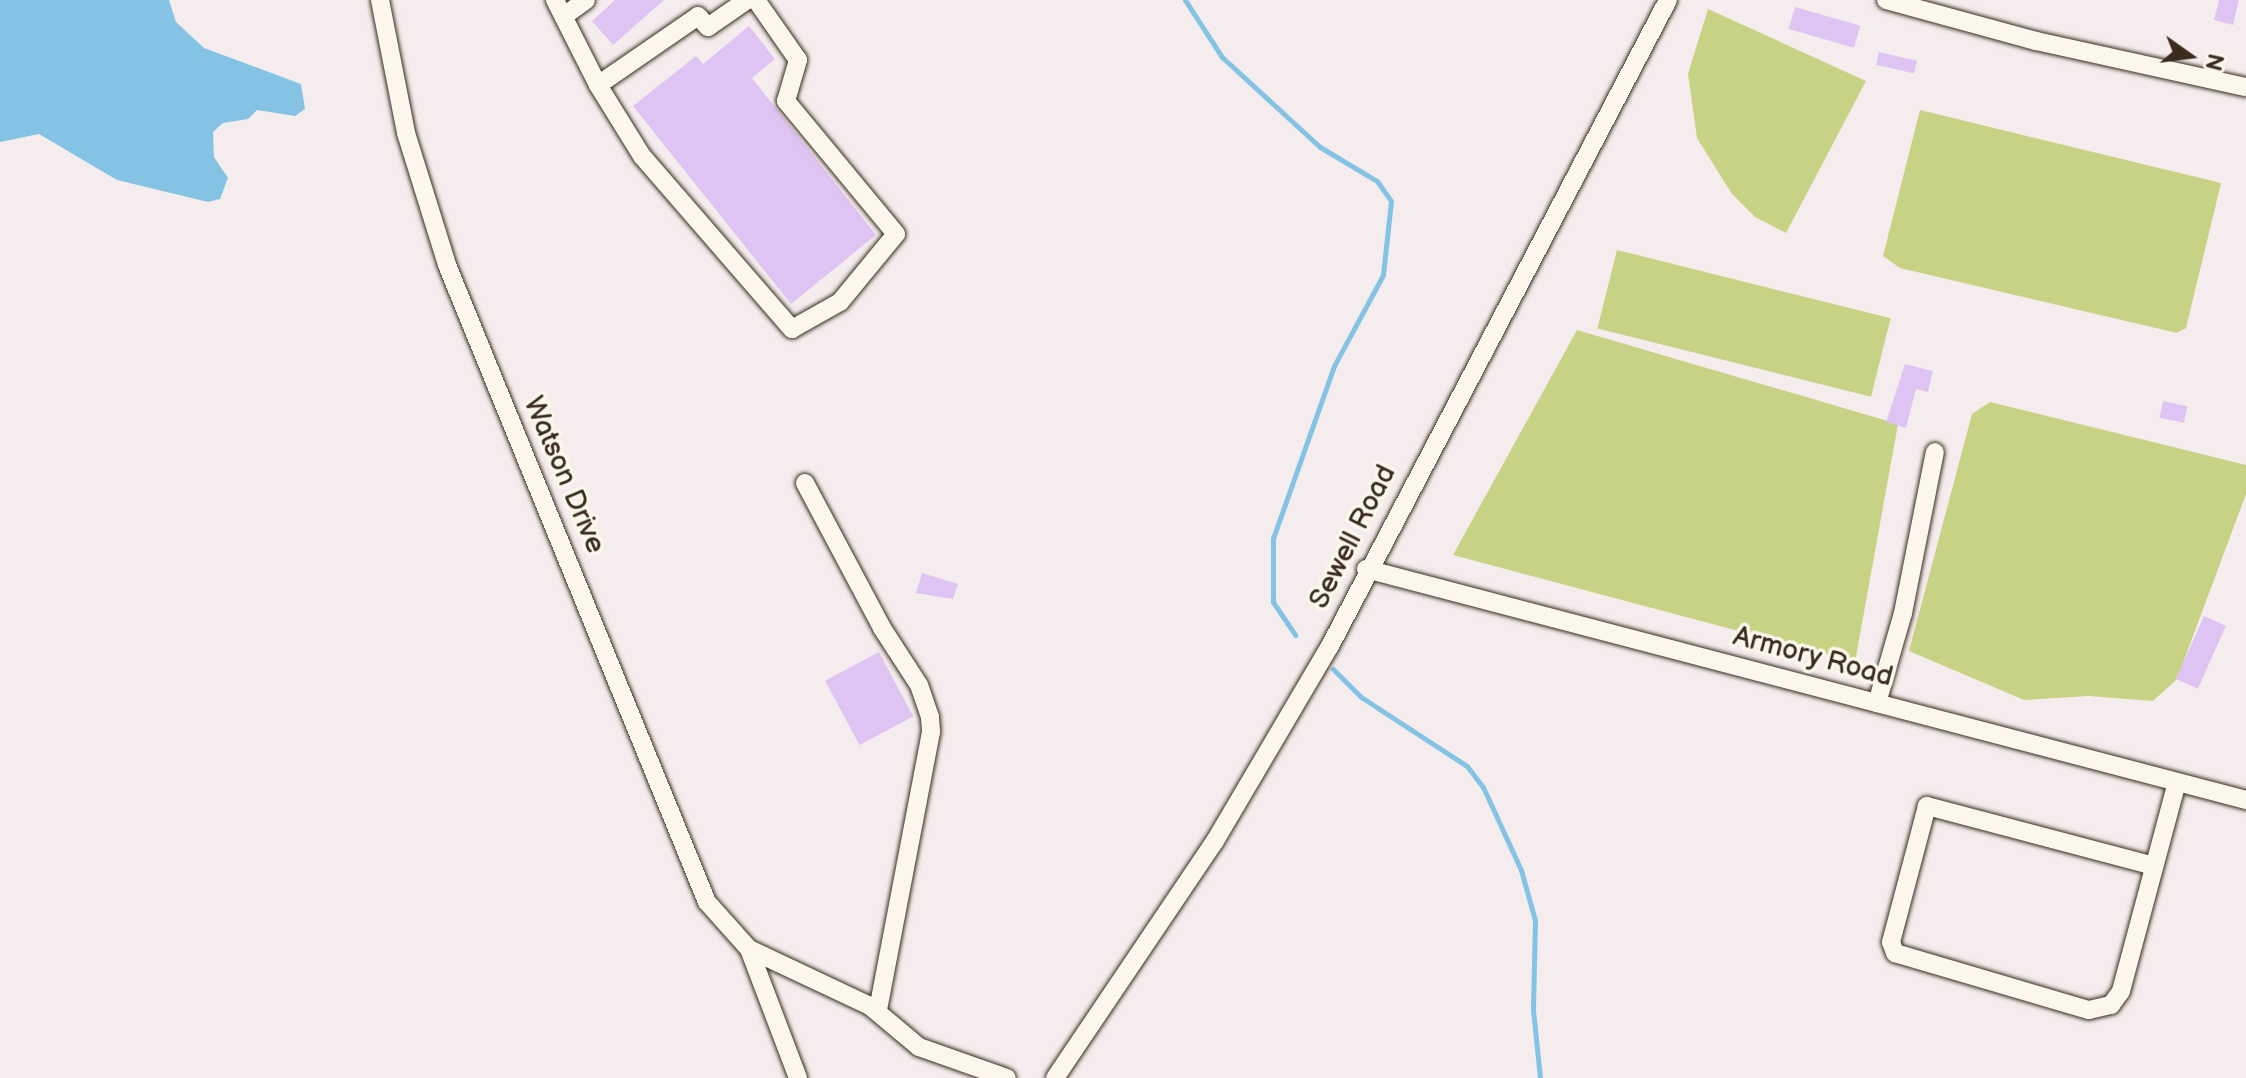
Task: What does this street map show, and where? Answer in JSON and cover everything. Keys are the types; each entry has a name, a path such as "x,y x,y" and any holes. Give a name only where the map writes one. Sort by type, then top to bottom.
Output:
{"street":[{"name":"Watson Drive","path":"380,0 406,133 447,265 707,902 749,949"},
{"path":"586,0 560,8 598,85 642,156 792,329 840,302 896,234 786,101 798,60 756,0"},
{"path":"598,85 698,16 708,27 747,0"},
{"name":"Sewell Road","path":"1055,1078 1215,841 1330,646 1366,569 1668,0"},
{"path":"1886,0 2036,41 2246,87"},
{"path":"1877,703 1903,613 1935,452"},
{"path":"805,483 882,628 919,685 930,717 931,732 878,1011"},
{"name":"Armory Road","path":"1366,569 2246,800"},
{"path":"2154,866 1927,806 1891,942 1895,953 2100,1011 2121,991 2177,782"},
{"path":"749,949 878,1011 919,1047 1007,1078"},
{"path":"749,949 798,1078"}],"green space":[{"path":"1708,9 1866,81 1786,233 1755,217 1732,194 1697,138 1688,74"},
{"path":"1920,110 2221,183 2186,328 2177,333 1900,268 1883,256"},
{"path":"1617,250 1891,318 1871,397 1597,329"},
{"path":"1577,330 1898,424 1855,662 1453,555"},
{"path":"1990,402 2246,465 2246,494 2177,679 2153,701 2089,696 2024,700 1909,651 1972,414"}],"water":[{"path":"0,0 169,0 176,22 204,48 301,84 305,109 295,116 257,110 248,119 223,123 213,132 214,157 228,178 220,199 208,202 117,180 39,134 0,142"}],"building":[{"path":"615,0 664,0 613,45 592,21"},
{"path":"2219,0 2239,0 2233,25 2214,20"},
{"path":"1795,7 1860,26 1854,48 1789,29"},
{"path":"749,26 775,59 752,78 876,235 791,304 633,106 696,56 703,64"},
{"path":"1879,52 1917,61 1914,73 1876,65"},
{"path":"1905,364 1933,371 1928,392 1916,389 1906,428 1886,422"},
{"path":"2163,401 2187,406 2184,423 2159,418"},
{"path":"922,573 958,584 953,599 916,593"},
{"path":"2204,616 2226,626 2198,689 2176,679"},
{"path":"879,652 913,716 859,745 825,681"}],"waterway":[{"path":"1185,0 1222,57 1320,147 1377,181 1391,201 1383,275 1334,366 1273,538 1273,602 1295,635"},
{"path":"1333,669 1361,697 1467,766 1483,787 1521,870 1535,920 1533,1010 1540,1078"}]}
